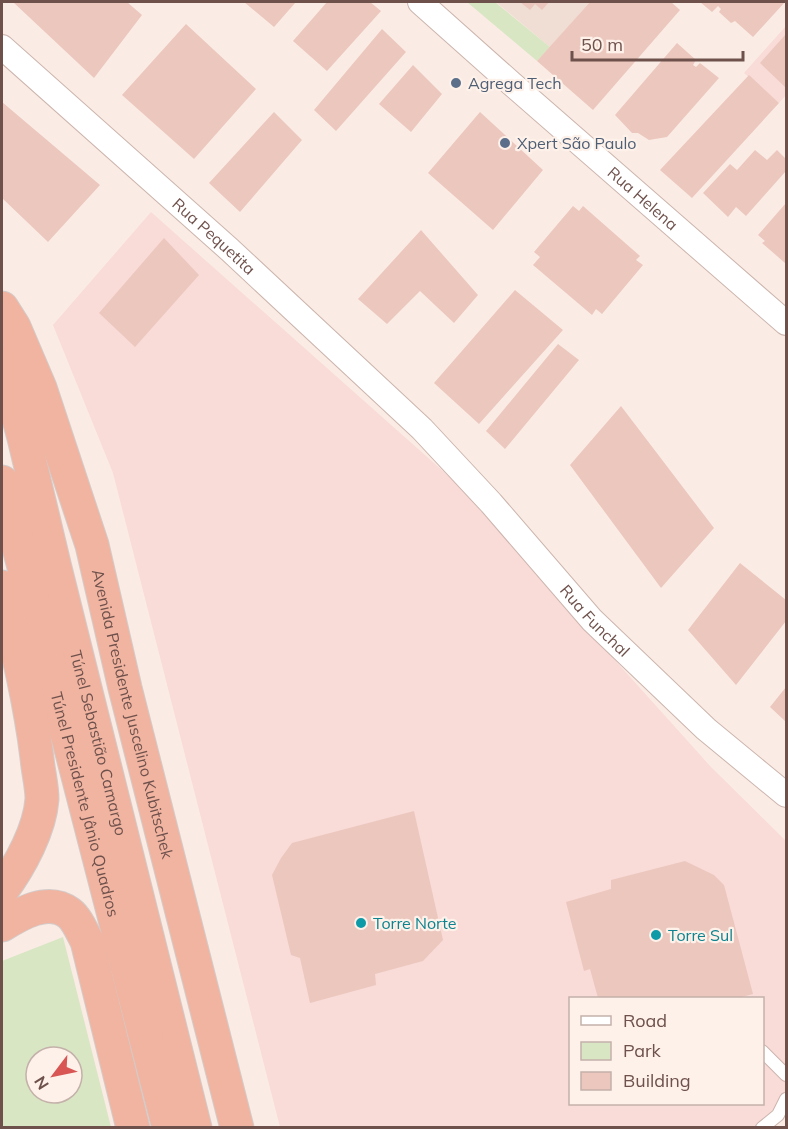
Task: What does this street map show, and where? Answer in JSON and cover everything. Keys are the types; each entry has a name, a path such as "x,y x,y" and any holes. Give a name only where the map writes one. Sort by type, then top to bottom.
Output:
{"highway":[{"name":"Avenida Presidente Juscelino Kubitschek","path":"2,308 14,327 40,388 92,545 128,700 237,1128"},
{"name":"Túnel Sebastião Camargo","path":"2,361 24,438 195,1128"},
{"name":"Túnel Presidente Jânio Quadros","path":"2,482 168,1128"},
{"path":"2,587 24,676 42,799 35,828 26,850 2,890"},
{"path":"2,925 33,909 44,906 58,908 69,913 77,923 87,941 133,1128"}],"street":[{"name":"Rua Helena","path":"420,2 786,323"},
{"name":"Rua Pequetita","path":"2,47 230,250 423,429"},
{"name":"Rua Funchal","path":"423,429 491,503 592,620 706,729 786,795"},
{"path":"2,621 24,676"}],"lane":[{"path":"764,1052 786,1075"},
{"path":"762,1128 778,1115 786,1099"}],"shaded area":[{"path":"496,2 590,2 550,47"},
{"path":"786,26 786,95 779,103 744,73"},
{"path":"151,212 452,479 711,767 786,841 786,1107 753,1128 280,1127 113,473 53,325"}],"green space":[{"path":"467,2 495,2 550,47 537,61"},
{"path":"63,937 111,1127 2,1127 2,961"}],"building":[{"path":"13,2 127,2 142,15 94,78"},
{"path":"244,2 296,2 274,27"},
{"path":"327,2 370,2 381,11 327,71 293,41"},
{"path":"520,2 549,2 542,10 535,4 530,10"},
{"path":"590,2 671,2 680,10 593,110 537,61"},
{"path":"700,2 785,2 753,37 735,21 731,23 719,12 721,9 718,6 712,12"},
{"path":"186,24 256,89 194,159 122,95"},
{"path":"382,29 406,52 336,131 314,110"},
{"path":"786,34 786,85 785,87 760,63"},
{"path":"677,43 696,60 693,65 696,67 700,63 719,78 667,137 649,140 638,133 632,133 615,115"},
{"path":"413,65 442,94 411,132 379,104"},
{"path":"749,75 779,103 692,198 660,170"},
{"path":"2,102 100,185 48,242 2,198"},
{"path":"274,112 302,140 240,212 209,183"},
{"path":"480,112 543,170 493,230 428,173"},
{"path":"755,150 767,160 777,150 786,159 786,171 746,216 736,207 728,217 703,193 730,164 737,170"},
{"path":"786,203 785,263 762,243 765,241 758,235"},
{"path":"573,206 579,211 583,206 640,256 636,260 643,265 602,314 596,309 592,315 533,265 540,257 534,252"},
{"path":"421,230 478,295 454,323 420,291 387,324 358,299"},
{"path":"164,238 199,275 135,347 99,313"},
{"path":"515,290 563,330 479,424 434,383"},
{"path":"558,344 579,360 505,449 486,431"},
{"path":"621,406 714,528 661,588 570,465"},
{"path":"740,563 786,600 786,621 736,685 688,630"},
{"path":"786,687 786,722 770,707"},
{"name":"Torre Norte","path":"414,811 443,940 423,961 375,974 376,985 310,1003 300,958 291,955 272,875 281,858 292,843"},
{"name":"Torre Sul","path":"685,861 714,875 724,885 753,994 742,997 598,997 590,969 584,971 566,902 611,889 611,880"}],"place":[{"name":"Agrega Tech","path":"456,83"},
{"name":"Xpert São Paulo","path":"505,143"},
{"name":"Torre Norte","path":"361,923"},
{"name":"Torre Sul","path":"656,935"}]}
